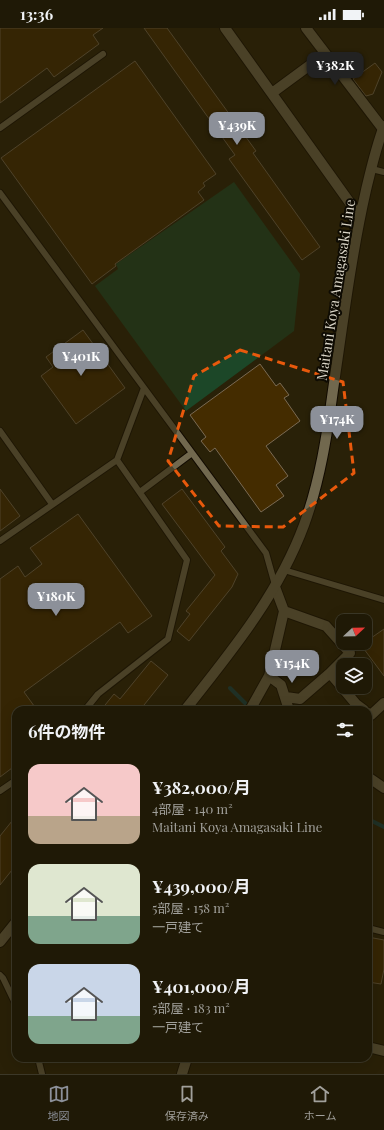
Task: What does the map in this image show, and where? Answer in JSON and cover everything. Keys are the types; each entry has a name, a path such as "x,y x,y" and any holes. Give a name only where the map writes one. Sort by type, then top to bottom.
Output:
{"street":[{"path":"225,28 360,217"},
{"path":"306,28 384,128"},
{"path":"272,93 325,54"},
{"name":"Maitani Koya Amagasaki Line","path":"188,706 242,638 275,587 304,526 321,467 360,217 384,128"},
{"path":"252,706 269,676 284,611 275,587"},
{"path":"284,611 326,626 350,654 300,699 286,696"},
{"path":"330,673 359,706"},
{"path":"269,676 281,685 288,706"},
{"path":"372,713 384,703"},
{"path":"372,782 384,788"},
{"path":"0,942 12,935"},
{"path":"372,1049 384,1051"},
{"path":"182,1074 186,1062"}],"lane":[{"path":"0,128 103,54"},
{"path":"372,169 384,172"},
{"path":"0,193 266,553 275,587"},
{"path":"0,541 117,460 144,388"},
{"path":"0,431 52,504"},
{"path":"140,492 192,453"},
{"path":"88,706 98,694 168,639 187,560 117,460"},
{"path":"284,570 384,600"},
{"path":"0,791 12,783"},
{"path":"372,929 384,932"},
{"path":"0,975 12,997"},
{"path":"39,1062 42,1074"}],"highlighted area":[{"path":"240,350 343,382 354,473 283,527 219,526 168,461 194,376"}],"green space":[{"path":"234,182 300,274 294,331 186,411 95,286 118,269 116,264"}],"building":[{"path":"0,28 103,28 93,35 99,44 54,77 47,68 0,103"},
{"path":"144,28 167,28 256,151 253,153 320,247 302,260 229,159 235,155"},
{"path":"135,61 216,174 203,183 205,186 198,192 204,200 115,264 116,266 92,284 1,158"},
{"path":"375,63 382,72 373,94 366,96 353,79"},
{"path":"83,330 125,388 76,424 41,376 53,367 46,357"},
{"path":"260,364 276,386 280,383 289,395 284,398 300,421 266,446 288,476 276,485 284,496 261,512 215,448 210,452 201,441 206,437 190,415"},
{"path":"0,489 20,516 0,531"},
{"path":"182,489 225,547 221,551 238,574 232,587 189,641 177,631 190,614 186,611 215,575 162,504"},
{"path":"78,514 152,616 128,633 120,622 24,692 34,706 12,706 12,768 0,777 0,579 18,566 25,577 42,564 30,548"},
{"path":"384,629 384,676 365,650 372,650 372,637"},
{"path":"151,661 168,675 143,706 104,706 114,694 120,699"},
{"path":"12,821 12,870 0,885 0,836"},
{"path":"372,938 384,940 384,969 381,984 372,983"}],"waterway":[{"path":"230,688 248,706"},
{"path":"372,821 384,827"}]}
